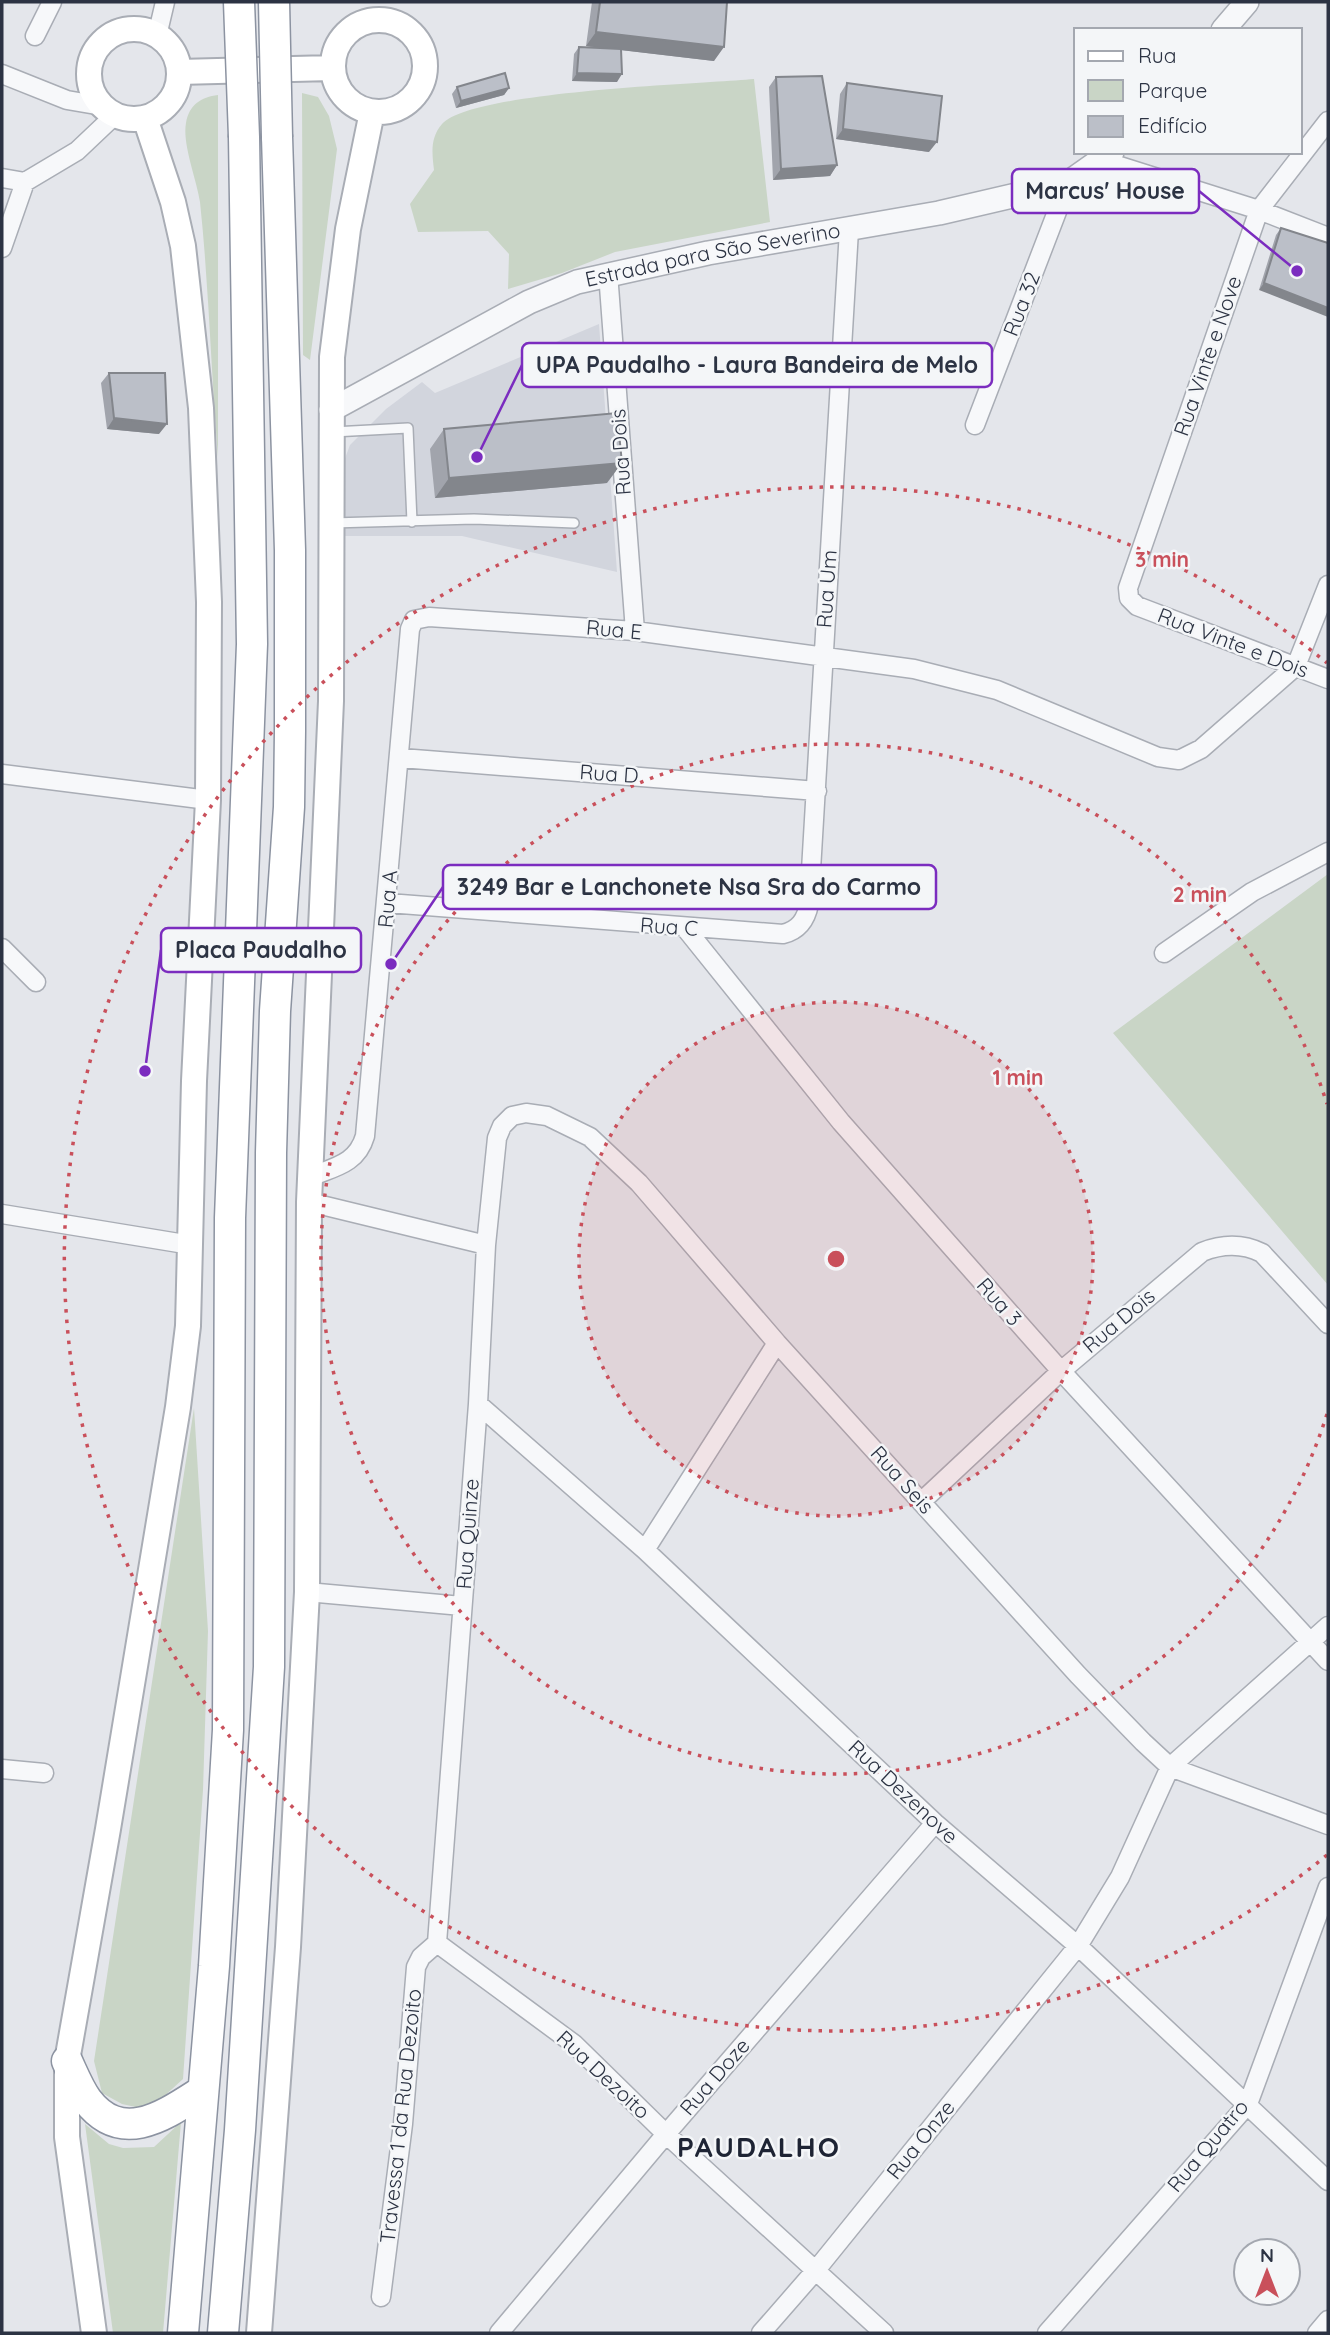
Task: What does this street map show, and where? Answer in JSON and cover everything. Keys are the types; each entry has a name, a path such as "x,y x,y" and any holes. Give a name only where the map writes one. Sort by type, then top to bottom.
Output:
{"highway":[{"path":"183,2333 223,1833 230,1643 230,1218 252,644 244,137 239,2"},
{"path":"223,2333 240,2130 269,1667 271,1153 275,1011 289,807 290,550 274,2"},
{"path":"66,2061 87,2100 102,2113 118,2121 134,2124 151,2122 201,2092"}],"main road":[{"path":"380,19 395,22 408,29 419,41 425,55 422,85 402,107 387,112 372,112 357,107 344,97 336,84 332,68 340,40 351,29 380,19"},
{"path":"129,29 144,30 158,36 172,51 179,72 177,87 170,100 159,111 145,118 130,119 108,110 89,80 92,59 103,41 129,29"},
{"path":"179,72 332,68"},
{"path":"259,2333 288,1947 307,1592 309,1189 330,715 331,421 340,289 372,112"},
{"path":"94,2333 67,2137 66,2061 108,1829 178,1407 188,1326 194,1081 208,800 209,602 201,408 183,246 173,202 145,118"}],"street":[{"path":"35,36 52,2"},
{"path":"158,36 165,2"},
{"path":"1225,28 1247,2"},
{"path":"2,74 54,96 108,110 77,151 25,182 2,248"},
{"name":"Rua Vinte e Nove","path":"1137,606 1129,598 1129,580 1259,210 1328,121"},
{"path":"1108,156 1328,237"},
{"name":"Estrada para São Severino","path":"331,421 529,302 608,274 708,253 849,230 1068,183 1108,156"},
{"path":"2,178 25,182"},
{"name":"Rua 32","path":"975,425 1068,183"},
{"name":"Rua Um","path":"783,934 799,927 808,913 849,230"},
{"name":"Rua Dois","path":"608,274 635,631"},
{"path":"1296,666 1328,585"},
{"name":"Rua Vinte e Dois","path":"1137,606 1328,679"},
{"name":"Rua E","path":"410,629 414,621 429,617 635,631 914,669 957,678 1046,709 1158,757 1179,760 1201,749 1296,666"},
{"name":"Rua A","path":"309,1189 358,1155 365,1136 401,758 410,629"},
{"name":"Rua D","path":"401,758 817,791"},
{"path":"2,774 208,800"},
{"path":"1164,953 1252,892 1328,852"},
{"name":"Rua C","path":"388,903 686,929 783,934"},
{"name":"Rua 3","path":"686,929 841,1122 1060,1371 1328,1661"},
{"path":"2,948 36,982"},
{"name":"Rua Seis","path":"502,1126 512,1116 526,1113 547,1116 590,1137 639,1183 777,1343 1078,1675 1170,1767 1328,1825"},
{"name":"Rua Quinze","path":"437,1943 478,1404 486,1245 497,1138 502,1126"},
{"path":"309,1189 486,1245"},
{"path":"2,1214 191,1245"},
{"name":"Rua Dois","path":"922,1502 1060,1371 1202,1252 1214,1247 1237,1245 1262,1253 1328,1324"},
{"path":"645,1550 777,1343"},
{"name":"Rua Dezenove","path":"478,1404 645,1550 935,1823 1078,1946 1328,2181"},
{"path":"307,1592 462,1606"},
{"path":"1170,1767 1328,1626"},
{"name":"Rua Onze","path":"761,2333 816,2270 1078,1946 1120,1877 1170,1767"},
{"path":"2,1769 44,1773"},
{"name":"Rua Doze","path":"499,2333 666,2134 935,1823"},
{"name":"Rua Quatro","path":"1048,2333 1248,2104 1328,1887"},
{"name":"Rua Dezoito","path":"437,1943 574,2044 666,2134 884,2333"},
{"name":"Travessa 1 da Rua Dezoito","path":"381,2297 403,2124 416,1967 421,1957 437,1943"},
{"path":"1317,2333 1328,2320"}],"lane":[{"path":"331,421 408,428 412,522"},
{"path":"331,523 474,519 574,523"}],"shaded area":[{"path":"599,324 617,572 462,536 342,536 341,469 350,445 386,409 422,382 435,393"}],"green space":[{"path":"754,79 770,222 615,252 562,273 508,289 509,254 488,231 418,232 410,204 434,170 432,152 435,135 442,124 462,113 496,104 589,91"},
{"path":"302,93 318,97 329,116 337,149 310,360 303,355"},
{"path":"218,95 218,458 200,202 185,132 193,107 201,100"},
{"path":"1328,874 1328,1285 1113,1033"},
{"path":"194,1408 208,1631 203,1790 183,2079 149,2110 122,2104 102,2093 94,2061"},
{"path":"181,2122 163,2333 113,2333 85,2124 109,2144 123,2148 154,2147"}],"building":[{"path":"600,2 727,2 724,47 596,32"},
{"path":"579,47 621,49 622,74 577,73"},
{"path":"505,73 509,88 461,101 457,87"},
{"path":"822,76 837,165 781,169 776,77"},
{"path":"847,83 942,96 937,142 843,129"},
{"path":"1281,228 1328,243 1328,308 1264,283"},
{"path":"109,373 165,373 167,424 114,418"},
{"path":"617,413 622,463 449,478 444,429"}],"place":[{"name":"Marcus' House","path":"1297,271"},
{"name":"UPA Paudalho - Laura Bandeira de Melo","path":"477,457"},
{"name":"3249 Bar e Lanchonete Nsa Sra do Carmo","path":"391,964"},
{"name":"Placa Paudalho","path":"145,1071"}],"district":[{"name":"PAUDALHO","path":"759,2147"}]}
